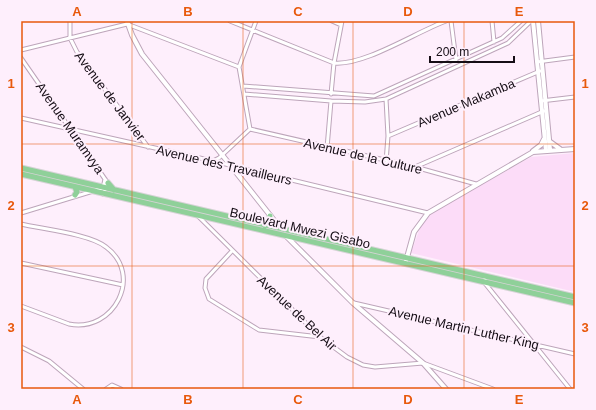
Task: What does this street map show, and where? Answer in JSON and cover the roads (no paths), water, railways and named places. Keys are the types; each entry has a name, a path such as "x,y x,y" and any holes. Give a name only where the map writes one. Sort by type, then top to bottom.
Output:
{"main road":[{"name":"Boulevard Mwezi Gisabo","path":"21,168 105,185 115,191 287,237 351,248"},
{"name":"Boulevard Mwezi Gisabo","path":"21,174 103,194 265,226 351,248 561,297 575,303"},
{"path":"75,187 77,192 75,196"},
{"path":"265,226 269,223 270,216"},
{"path":"295,245 299,239"},
{"name":"Boulevard Mwezi Gisabo","path":"561,297 575,297"}],"street":[{"name":"Avenue de Janvier","path":"70,21 70,38 77,52 148,147"},
{"path":"230,21 334,63 347,63 362,58 446,21"},
{"path":"213,161 250,129 239,67 256,21"},
{"path":"331,94 334,63 342,23 332,21"},
{"path":"451,21 456,60"},
{"path":"492,21 494,42"},
{"path":"242,86 331,94 364,96 378,95 494,42 506,35 521,21"},
{"path":"532,21 544,138 548,150"},
{"path":"244,94 331,101 365,102 386,99 508,43 532,21"},
{"path":"538,21 550,141 548,150"},
{"path":"127,22 142,54 287,237 354,303 423,363 446,389"},
{"path":"21,50 127,22 239,67"},
{"path":"537,62 575,57"},
{"name":"Avenue Muramvya","path":"21,58 105,185 103,194"},
{"name":"Avenue Makamba","path":"388,136 543,70"},
{"path":"541,101 575,97"},
{"path":"386,99 388,136 386,162"},
{"path":"327,148 331,101"},
{"path":"414,167 547,110"},
{"name":"Avenue des Travailleurs","path":"21,118 213,161 428,213"},
{"name":"Avenue de la Culture","path":"250,129 386,162 414,167 476,184"},
{"path":"406,261 414,232 428,213 533,152 541,145 544,138"},
{"path":"550,141 560,149"},
{"path":"533,152 575,149"},
{"name":"Avenue Muramvya","path":"21,213 91,191 105,185"},
{"name":"Avenue de Bel Air","path":"197,213 232,251 320,338 347,358 369,366 423,363"},
{"path":"21,224 78,236 102,244 112,252 120,264 123,275 123,286 120,299 110,312 93,323 85,325 69,324 21,306"},
{"path":"232,251 206,279 205,288 209,299 259,330 320,338"},
{"path":"21,263 123,286"},
{"path":"485,279 533,344 570,389"},
{"name":"Avenue Martin Luther King","path":"354,303 575,354"},
{"path":"21,347 49,361 83,389"},
{"path":"423,363 493,389"},
{"path":"106,389 112,385 121,389"}]}
